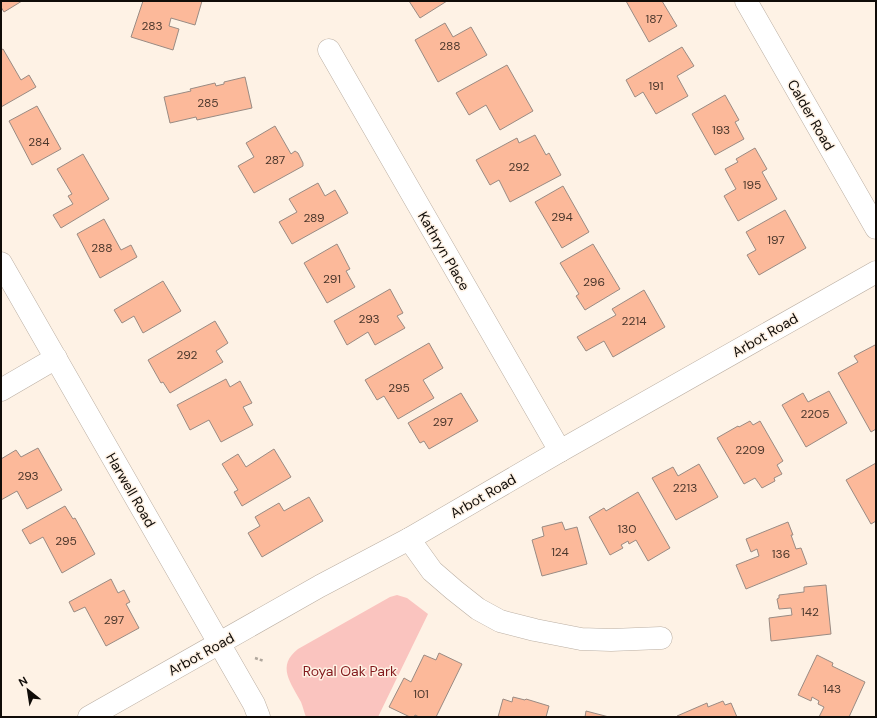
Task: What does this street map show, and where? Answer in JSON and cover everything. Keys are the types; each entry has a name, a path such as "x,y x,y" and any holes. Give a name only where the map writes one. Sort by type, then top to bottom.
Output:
{"street":[{"name":"Calder Road","path":"746,1 876,228"},
{"name":"Kathryn Place","path":"329,50 560,451"},
{"name":"Harwell Road","path":"1,263 220,644 254,704 259,717"},
{"name":"Arbot Road","path":"89,717 320,586 409,539 560,451 876,272"},
{"path":"1,390 56,358"},
{"path":"409,539 432,571 443,581 478,609 500,621 581,639 611,640 661,638"}],"green space":[{"name":"Royal Oak Park","path":"397,595 407,598 428,614 378,717 306,717 301,702 288,675 287,668 291,655 298,649 390,597"}],"building":[{"path":"1,1 22,1 4,12 1,7"},
{"path":"143,1 202,1 195,25 171,18 169,26 179,29 173,50 131,37"},
{"path":"409,1 447,1 420,18"},
{"path":"626,1 662,1 677,26 649,42"},
{"path":"445,23 453,37 471,27 487,55 438,82 415,40"},
{"path":"682,47 694,66 677,76 688,96 656,114 643,92 635,97 626,80"},
{"path":"3,49 21,80 29,75 36,87 1,107 1,50"},
{"path":"507,65 533,111 500,130 486,105 469,115 456,93"},
{"path":"245,77 252,108 197,120 196,117 170,123 164,97 191,91 190,89 215,83 216,86 224,84 224,82"},
{"path":"725,95 739,120 735,122 744,139 715,155 692,114"},
{"path":"37,106 61,149 32,165 9,121"},
{"path":"275,126 291,154 295,151 298,153 303,166 254,193 238,166 254,157 246,143"},
{"path":"535,135 546,155 549,153 561,175 510,202 499,180 490,185 476,160 517,138 519,143"},
{"path":"755,148 767,169 762,172 777,199 738,221 724,196 736,189 725,169 738,162 736,159"},
{"path":"83,154 109,199 61,228 53,215 73,204 68,196 72,194 57,169"},
{"path":"318,183 325,196 335,190 348,213 292,244 279,222 297,212 289,199"},
{"path":"563,186 589,232 562,248 535,202"},
{"path":"785,210 806,248 759,275 747,255 756,250 746,232"},
{"path":"104,219 121,250 131,245 137,257 100,278 77,234"},
{"path":"337,244 350,269 346,271 355,287 327,303 304,263"},
{"path":"593,244 620,289 585,310 576,296 579,294 560,263"},
{"path":"163,281 181,311 143,333 134,316 122,323 114,310"},
{"path":"390,289 403,313 397,316 405,328 375,345 368,332 347,345 334,321"},
{"path":"644,290 665,327 613,357 604,341 586,351 577,337 616,315 612,309"},
{"path":"215,321 228,343 216,351 223,362 170,393 163,382 161,383 148,360"},
{"path":"429,343 443,368 423,380 434,398 398,419 384,396 377,400 365,380"},
{"path":"875,345 876,429 871,432 838,373 858,362 854,356"},
{"path":"226,379 230,387 240,381 252,403 243,407 253,425 221,442 209,420 190,430 177,405"},
{"path":"829,391 847,423 806,447 782,405 803,393 808,402"},
{"path":"461,393 478,421 429,449 424,441 420,443 408,423"},
{"path":"750,421 753,425 760,421 783,461 777,465 782,474 774,478 775,481 762,488 755,478 744,484 717,438"},
{"path":"38,448 62,490 27,509 17,491 1,500 1,459 16,450 21,457"},
{"path":"274,449 291,477 242,506 234,492 238,490 222,464 238,454 246,467"},
{"path":"876,463 876,521 871,524 846,480"},
{"path":"699,464 718,497 676,520 652,478 673,467 678,476"},
{"path":"638,492 670,548 648,561 636,540 629,544 628,541 621,545 623,548 610,555 589,517 604,508 606,511"},
{"path":"309,497 323,521 262,557 248,533 260,526 255,517 279,503 284,511"},
{"path":"65,506 73,519 75,518 95,554 62,573 43,537 30,544 22,530"},
{"path":"562,522 565,530 577,527 587,564 542,576 532,540 544,536 542,527"},
{"path":"788,522 796,549 801,548 807,564 746,589 736,565 759,556 757,549 751,552 746,539"},
{"path":"111,579 118,593 124,590 130,602 126,604 139,628 106,646 85,607 74,612 69,602"},
{"path":"826,585 831,634 771,641 769,618 792,615 791,608 779,609 777,599 779,598 779,595 804,592 804,587"},
{"path":"439,653 462,664 436,717 419,717 415,715 414,717 410,717 389,707 404,678 411,682 424,655 436,660"},
{"path":"817,655 833,663 832,666 865,682 849,717 819,717 824,707 818,704 819,701 812,697 811,701 798,695"},
{"path":"513,697 526,699 549,706 546,717 498,717 503,699 512,702"},
{"path":"723,701 725,705 731,703 737,717 677,717 707,703 708,707"},
{"path":"586,711 609,717 585,717"}]}
